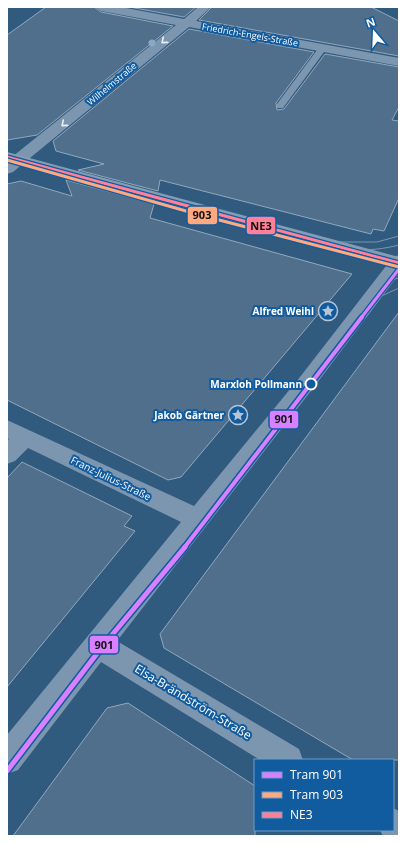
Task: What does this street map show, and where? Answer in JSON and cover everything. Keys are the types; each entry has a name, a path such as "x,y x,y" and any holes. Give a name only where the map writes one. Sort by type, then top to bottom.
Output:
{"main road":[{"path":"11,162 399,262"}],"street":[{"name":"Friedrich-Engels-Straße","path":"101,7 399,62"},
{"name":"Wilhelmstraße","path":"11,162 205,7"},
{"path":"7,759 307,382 399,262"},
{"name":"Franz-Julius-Straße","path":"7,455 16,432 197,520"},
{"name":"Elsa-Brändström-Straße","path":"97,644 286,759"}],"lane":[{"path":"280,106 323,48"}],"building":[{"path":"46,7 94,7 101,12 173,26 37,135 7,140 7,35"},
{"path":"129,7 196,7 184,17"},
{"path":"212,7 371,7 399,21 399,56 199,20"},
{"path":"189,29 314,52 276,103 277,110 284,109 325,54 399,67 399,107 392,120 399,121 399,198 384,231 373,229 371,234 160,180 158,191 78,170 104,164 56,151 53,141"},
{"path":"66,180 154,204 150,218 352,274 181,477 168,480 7,400 7,184 21,181 72,196"},
{"path":"399,312 399,760 351,759 164,648 160,634"},
{"path":"22,462 132,516 124,526 135,531 7,687 7,478"},
{"path":"128,703 254,785 255,836 13,836 107,708"}],"tram line":[{"name":"903","path":"7,160 200,215 399,267"},
{"path":"338,242 377,242 399,236"},
{"path":"312,244 356,250 388,248 399,245"},
{"name":"901","path":"7,771 102,647 202,526 399,269"},
{"path":"368,293 383,282 399,278"},
{"path":"377,298 399,288"}],"transit line":[{"name":"NE3","path":"7,157 399,263"}],"place":[{"name":"Alfred Weihl","path":"328,311"},
{"name":"Marxloh Pollmann","path":"311,384"},
{"name":"Jakob Gärtner","path":"238,415"}]}
